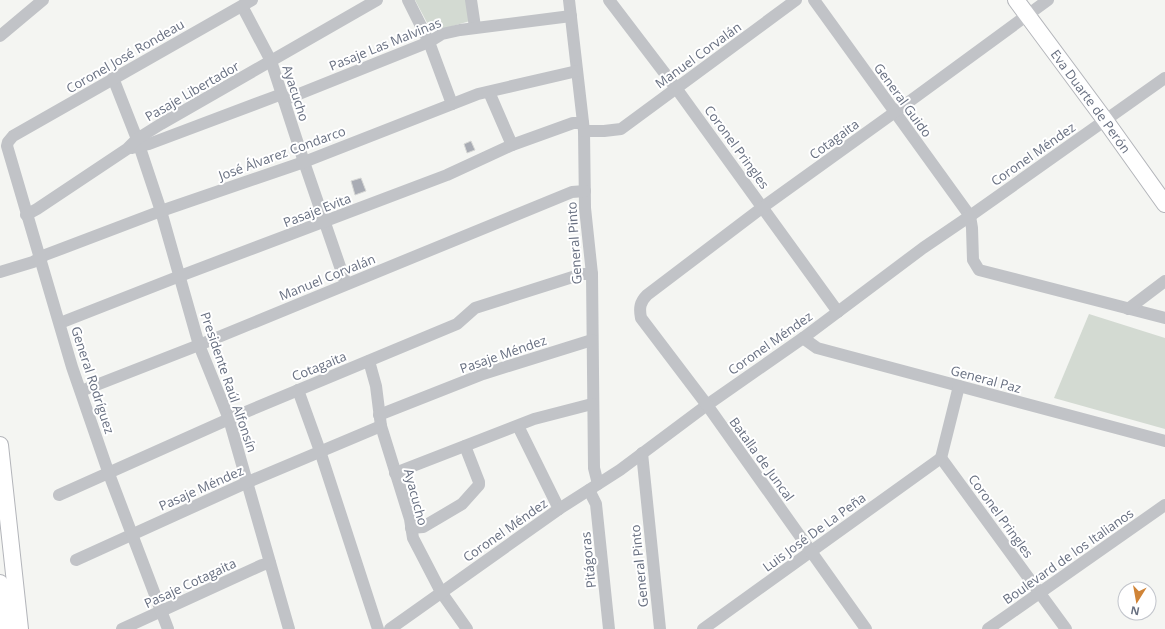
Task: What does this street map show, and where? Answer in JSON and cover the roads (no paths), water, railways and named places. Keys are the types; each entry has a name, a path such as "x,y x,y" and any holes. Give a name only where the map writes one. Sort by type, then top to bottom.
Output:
{"main road":[{"name":"Eva Duarte de Perón","path":"1016,0 1165,204"},
{"path":"0,445 20,629"},
{"path":"0,584 5,629"}],"street":[{"path":"0,36 43,0"},
{"name":"Pasaje Libertador","path":"26,214 37,209 127,149 271,61 377,0"},
{"path":"408,0 429,42 452,104"},
{"path":"472,0 474,27"},
{"name":"General Pinto","path":"569,0 583,127 585,208 592,274 593,487"},
{"name":"Coronel Pringles","path":"609,0 676,88 838,312"},
{"name":"Manuel Corvalán","path":"616,131 621,129 796,0"},
{"name":"General Guido","path":"814,0 970,216"},
{"name":"Cotagaita","path":"641,304 646,295 763,207 1048,0"},
{"name":"Ayacucho","path":"247,3 271,61 346,284"},
{"name":"Coronel José Rondeau","path":"13,136 247,3"},
{"name":"Pasaje Las Malvinas","path":"138,143 157,141 283,97 429,42 442,34 474,27 570,16"},
{"name":"José Álvarez Condarco","path":"0,272 161,211 304,162 452,104 489,92 577,71"},
{"name":"Presidente Raúl Alfonsín","path":"114,78 161,211 199,345 229,419 289,629"},
{"name":"Coronel Méndez","path":"390,629 559,509 642,453 707,405 803,338 923,248 1165,78"},
{"path":"489,92 512,145"},
{"name":"Pasaje Evita","path":"60,323 447,175 512,145 573,123 583,127 616,131"},
{"name":"General Rodríguez","path":"13,136 8,142 7,146 72,367 131,535 168,629"},
{"name":"Manuel Corvalán","path":"81,391 199,345 572,192 585,191"},
{"path":"970,216 973,260 980,270 1165,318"},
{"name":"Cotagaita","path":"59,495 109,474 229,419 457,324 475,308 582,274 592,274"},
{"path":"1128,309 1165,281"},
{"name":"Batalla de Juncal","path":"641,304 641,318 707,405 866,629"},
{"name":"General Paz","path":"803,338 818,348 1165,441"},
{"name":"Pasaje Méndez","path":"76,560 320,451 380,421 483,374 592,340"},
{"name":"Ayacucho","path":"368,361 376,386 380,421 410,519 417,549 441,592 467,629"},
{"path":"941,458 959,386"},
{"path":"298,390 320,451 378,629"},
{"path":"395,473 534,419 592,404"},
{"path":"518,426 559,509"},
{"path":"411,528 423,526 462,504 479,485 465,446"},
{"name":"General Pinto","path":"642,453 659,624"},
{"name":"Coronel Pringles","path":"941,458 1066,629"},
{"name":"Luis José De La Peña","path":"703,629 941,458"},
{"name":"Pitágoras","path":"593,487 609,629"},
{"name":"Boulevard de los Italianos","path":"988,629 1165,505"},
{"name":"Pasaje Cotagaita","path":"122,629 262,565 270,563"},
{"path":"659,624 667,629"}]}
